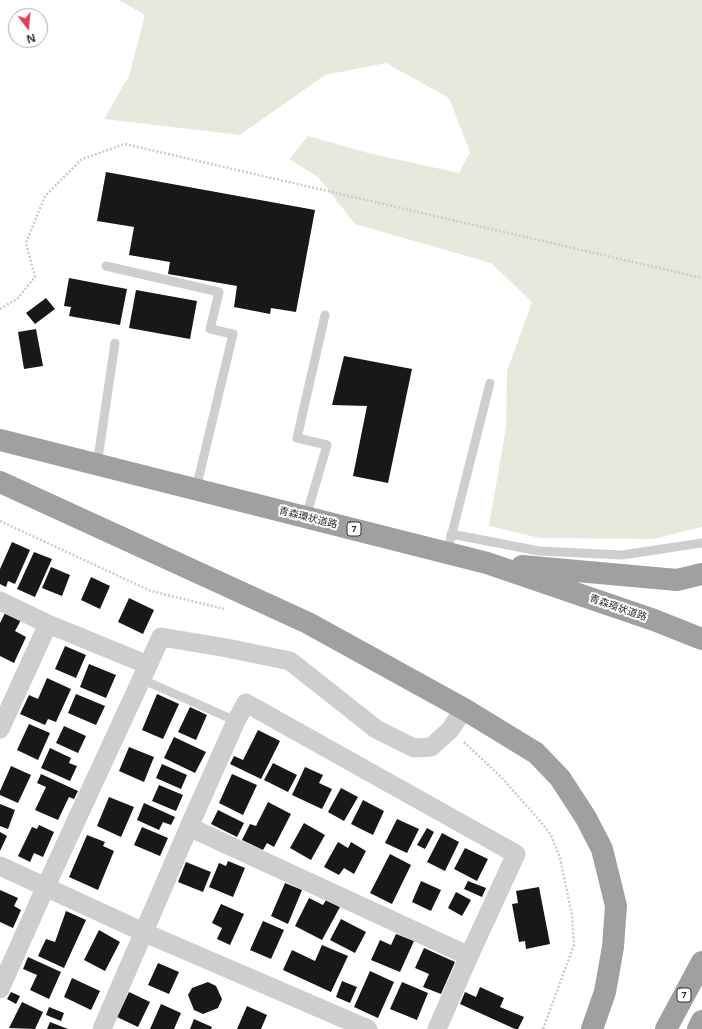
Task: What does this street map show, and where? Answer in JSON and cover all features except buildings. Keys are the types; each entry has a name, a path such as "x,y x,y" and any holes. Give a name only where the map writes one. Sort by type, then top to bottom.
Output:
{"highway":[{"name":"青森環状道路","path":"0,440 306,517 449,543 486,563 654,620 702,639"},
{"path":"0,482 308,623 464,708 536,753 560,778 586,818 602,849 616,906 613,947 605,992 592,1029"},
{"path":"486,563 677,580 702,574"},
{"name":"7","path":"666,1029 702,962"},
{"path":"698,1029 702,1021"}],"street":[{"path":"0,601 144,672"},
{"path":"0,729 48,624"},
{"path":"0,989 161,637 228,648 290,661 376,729 414,748 431,747 450,730 464,708"},
{"path":"102,1029 189,827 236,721 246,703 516,854 468,956 437,1029"},
{"path":"189,827 468,956"},
{"path":"0,866 143,932 368,1029"}],"lane":[{"path":"106,266 219,292 210,329 233,334 196,490"},
{"path":"306,517 327,445 297,438 325,315"},
{"path":"97,465 115,344"},
{"path":"490,383 449,543 539,552 622,555 702,543"},
{"path":"144,672 236,721"}],"path":[{"path":"0,309 17,300 35,277 26,244 45,196 82,159 125,144 702,278"}],"shaded area":[{"path":"119,0 702,0 702,527 653,539 540,538 489,526 506,427 507,371 532,302 491,263 355,224 318,177 289,159 308,136 368,153 459,173 470,152 449,98 386,63 325,75 240,135 104,119 129,76 145,15"}]}
